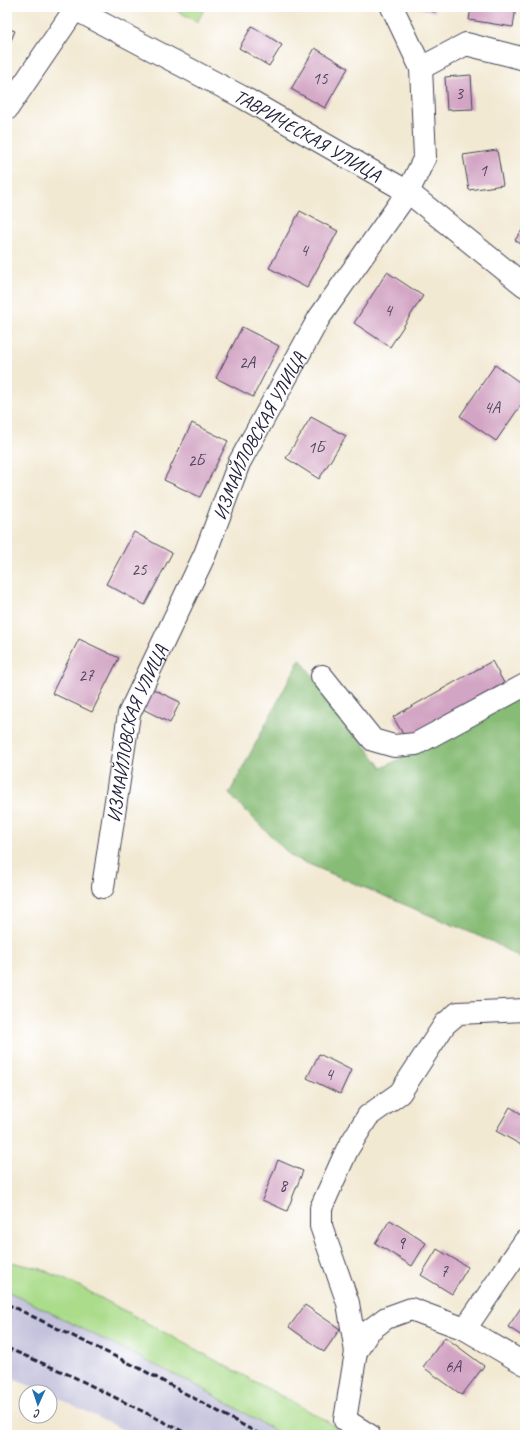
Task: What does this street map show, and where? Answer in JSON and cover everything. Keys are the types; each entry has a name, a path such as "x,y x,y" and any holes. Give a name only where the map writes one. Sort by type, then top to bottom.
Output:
{"street":[{"name":"ИЗМАЙЛОВСКАЯ УЛИЦА","path":"103,887 129,714 205,554 239,463 319,318 408,192 425,157 421,68 392,7"},
{"path":"7,109 73,8"},
{"name":"ТАВРИЧЕСКАЯ УЛИЦА","path":"73,8 244,98 408,192 525,286"},
{"path":"421,68 466,44 525,59"},
{"path":"322,676 373,740 394,746 416,744 525,685"},
{"path":"369,1435 344,1420 356,1352 348,1303 321,1226 321,1208 347,1150 368,1116 400,1093 445,1024 458,1013 525,1010"},
{"path":"465,1329 525,1241"},
{"path":"356,1352 369,1331 386,1318 410,1309 465,1329 525,1364"}],"shaded area":[{"path":"7,1278 339,1435 134,1435 58,1398 58,1384 26,1384 7,1376"}],"green space":[{"path":"171,7 206,7 197,22"},
{"path":"300,659 382,768 525,694 525,961 493,942 292,857 229,794"},
{"path":"7,1261 41,1269 77,1285 320,1417 349,1435 282,1435 203,1389 7,1291"}],"building":[{"path":"414,7 436,7 435,12"},
{"path":"471,7 516,7 513,27 469,20"},
{"path":"252,26 282,45 269,66 239,48"},
{"path":"7,28 15,31 7,50"},
{"path":"315,48 348,68 325,108 291,89"},
{"path":"471,75 473,109 447,110 445,77"},
{"path":"497,150 503,185 469,190 463,155"},
{"path":"300,211 338,231 307,288 269,268"},
{"path":"525,226 525,247 515,240"},
{"path":"387,272 423,296 390,347 354,323"},
{"path":"242,327 279,346 253,397 216,378"},
{"path":"495,365 525,386 525,399 496,441 460,416"},
{"path":"311,417 346,436 319,479 286,458"},
{"path":"192,423 228,441 200,497 164,480"},
{"path":"134,532 172,553 145,605 106,584"},
{"path":"79,639 119,658 92,712 52,693"},
{"path":"492,661 504,683 406,739 393,717"},
{"path":"153,689 180,702 170,723 143,709"},
{"path":"319,1054 351,1070 340,1094 307,1078"},
{"path":"510,1107 525,1116 525,1147 496,1131"},
{"path":"278,1160 303,1171 287,1211 262,1200"},
{"path":"390,1220 426,1243 412,1266 375,1243"},
{"path":"437,1249 468,1267 452,1294 421,1275"},
{"path":"524,1303 525,1304 525,1338 508,1327"},
{"path":"305,1305 340,1329 324,1352 289,1327"},
{"path":"445,1337 484,1366 462,1395 423,1367"}],"railway":[{"path":"7,1304 139,1368 261,1435"},
{"path":"7,1348 72,1376 190,1435"}]}
